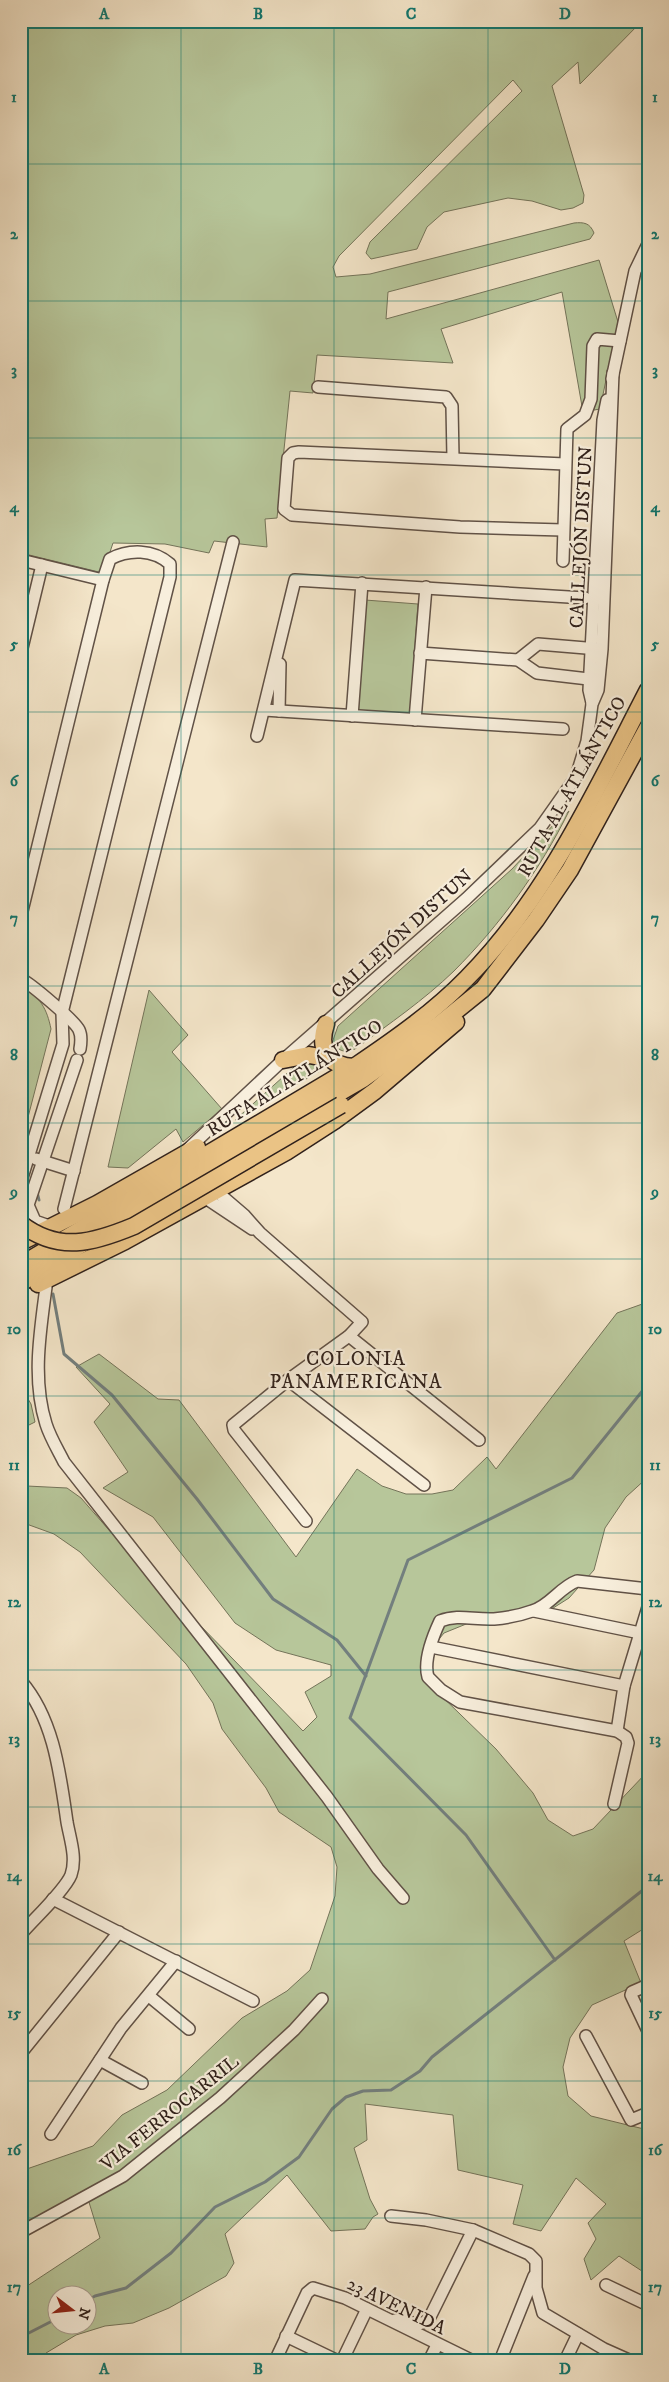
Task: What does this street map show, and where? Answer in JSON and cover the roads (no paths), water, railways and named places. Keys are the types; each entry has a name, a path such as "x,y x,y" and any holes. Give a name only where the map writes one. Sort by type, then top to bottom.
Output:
{"highway":[{"name":"RUTA AL ATLÁNTICO","path":"21,1265 354,1067 401,1034 467,978 503,936 556,861 648,690"},
{"name":"RUTA AL ATLÁNTICO","path":"21,1283 120,1220 363,1079 483,990 536,920 570,870 648,727"},
{"path":"21,1294 286,1152 367,1097 448,1031 468,1010 483,990"},
{"path":"326,1024 322,1036 323,1044 330,1059"},
{"path":"283,1060 309,1056 330,1059 346,1066 354,1067"},
{"path":"21,1242 52,1227 295,1094 323,1086"},
{"path":"21,1224 44,1239 54,1242 73,1243 110,1236 134,1226 341,1105 367,1097"}],"street":[{"name":"CALLEJÓN DISTUN","path":"181,1156 283,1060 466,899 540,828 576,777 587,741 592,704 589,690 595,680 613,373 635,271 648,244"},
{"path":"563,561 567,429 585,415 591,399 593,346 597,339 620,341"},
{"path":"318,387 446,396 452,406 453,458"},
{"path":"563,530 460,527 292,515 284,509 288,458 293,453 565,464"},
{"path":"64,1209 233,542"},
{"path":"21,915 103,580 110,559 122,553 137,551 163,557 170,564 170,577 62,1013 63,1044 25,1161 21,1181"},
{"path":"21,560 103,580"},
{"path":"21,652 42,565"},
{"path":"257,736 295,580 585,598"},
{"path":"352,716 362,583"},
{"path":"415,720 426,587"},
{"path":"279,711 280,642"},
{"path":"518,660 538,644 597,649"},
{"path":"420,653 518,660 537,673 595,680"},
{"path":"264,710 564,729"},
{"path":"21,979 43,993 79,1030 79,1051 28,1204 29,1211 35,1221 52,1227"},
{"path":"63,1044 72,1040 79,1051"},
{"path":"25,1161 42,1162 74,1171"},
{"path":"210,1194 238,1222 260,1233 361,1319 361,1324 349,1336 288,1380 233,1426 234,1430 306,1520"},
{"path":"46,1287 39,1338 37,1383 46,1424 64,1462 338,1811 378,1869 403,1898"},
{"path":"349,1336 479,1440"},
{"path":"288,1380 424,1485"},
{"path":"614,1804 628,1743 626,1737 617,1731 460,1702 442,1690 428,1677 430,1647 440,1621 451,1617 494,1619 534,1611 550,1602 570,1584 578,1581 648,1589"},
{"path":"617,1731 624,1686 648,1607"},
{"path":"534,1611 640,1633"},
{"path":"430,1647 624,1686"},
{"path":"21,1681 32,1694 48,1730 59,1772 73,1857 70,1878 21,1934"},
{"path":"52,1899 253,2001"},
{"path":"21,2053 119,1932"},
{"path":"51,2134 121,2028 176,1961"},
{"path":"648,1985 632,1992 631,1995 648,2031"},
{"path":"148,1996 189,2029"},
{"name":"VIA FERROCARRIL","path":"21,2232 123,2176 220,2098 294,2030 322,1999"},
{"path":"586,2036 633,2120 648,2113"},
{"path":"100,2060 142,2083"},
{"path":"391,2216 426,2220 473,2230 529,2254 536,2261 536,2288 543,2313 604,2349 631,2361"},
{"path":"382,2317 419,2324 428,2321 473,2230"},
{"path":"500,2361 535,2272"},
{"path":"606,2285 648,2304"},
{"name":"23 AVENIDA","path":"286,2336 311,2288 332,2292 473,2361"},
{"path":"342,2361 367,2309"},
{"path":"565,2361 578,2334"},
{"path":"275,2361 286,2336 338,2361"},
{"path":"429,2361 437,2345"}],"waterway":[{"path":"21,1114 26,1134"},
{"path":"37,1192 39,1200"},
{"path":"53,1294 64,1354 112,1395 197,1499 273,1599 337,1640 366,1676"},
{"path":"555,1960 466,1835 350,1718 408,1560 572,1478 648,1384"},
{"path":"98,2295 126,2288 171,2253 215,2207 265,2182 299,2157 332,2109 346,2097 363,2091 391,2090 420,2071 432,2057 648,1886"},
{"path":"21,2337 48,2323"}],"district":[{"name":"COLONIA PANAMERICANA","path":"356,1370"}]}
